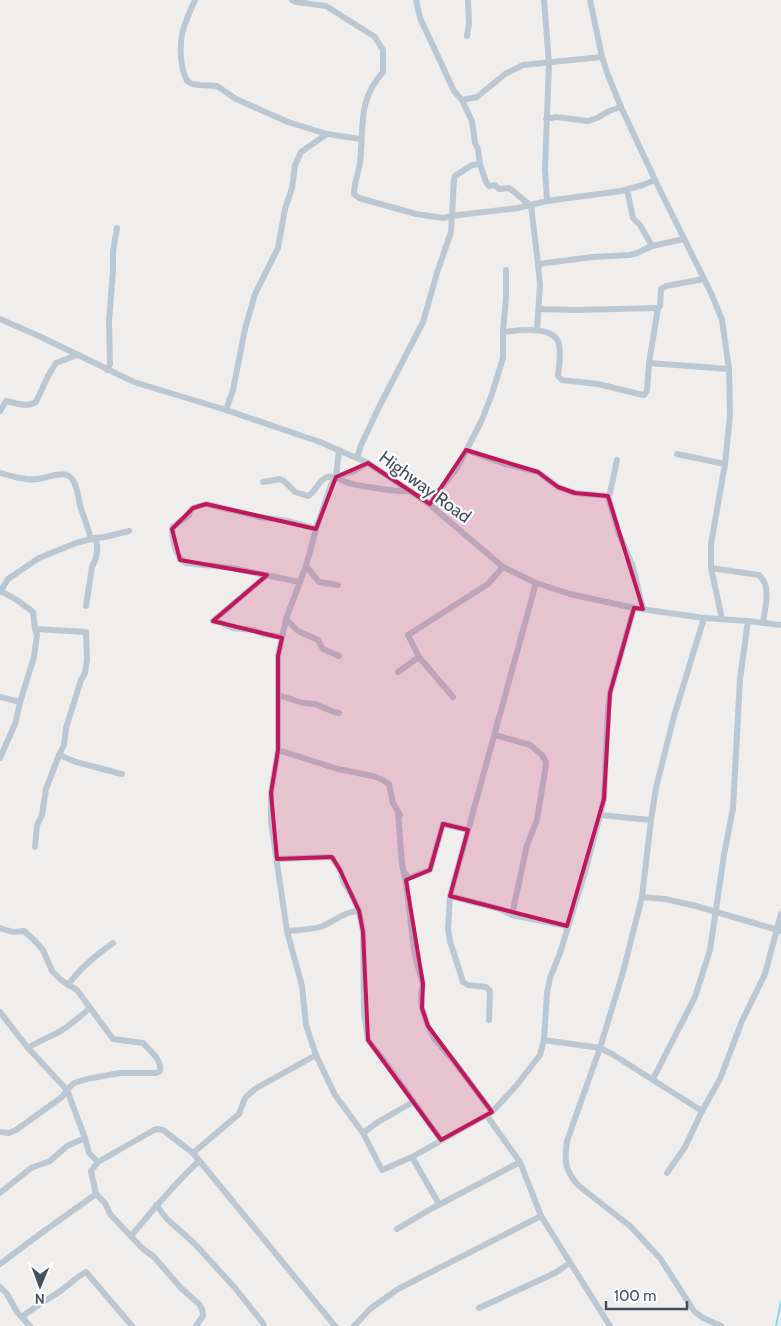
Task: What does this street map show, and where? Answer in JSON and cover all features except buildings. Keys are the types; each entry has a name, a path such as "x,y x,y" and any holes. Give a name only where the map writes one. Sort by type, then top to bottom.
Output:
{"street":[{"path":"195,0 183,30 181,44 182,66 187,81 192,84 217,86 236,99 288,122 327,134 361,139"},
{"path":"292,0 326,6 375,37 384,50 384,72 376,80 363,109 360,164 354,188 354,194 359,198 416,214 443,218 627,190 655,180"},
{"path":"416,0 420,18 454,91 462,100 472,121 475,143 486,182 489,186 495,185 499,189 509,188 516,192 522,200 531,205"},
{"path":"468,0 468,36"},
{"path":"544,0 549,63 545,169 547,201"},
{"path":"590,0 602,57 621,107 722,320 729,369 730,415 725,464 712,544 711,568 722,619"},
{"path":"462,100 477,97 505,74 530,64 602,57"},
{"path":"546,119 556,117 588,121 621,107"},
{"path":"226,410 233,390 245,329 255,294 278,248 285,209 292,188 295,164 301,152 327,134"},
{"path":"357,458 379,407 423,322 451,232 454,178 472,165 480,164"},
{"path":"627,190 633,218 640,225 652,246"},
{"path":"531,205 540,284 537,330"},
{"path":"107,370 110,364 109,322 113,251 118,228"},
{"path":"538,264 593,257 630,255 652,246 684,239"},
{"path":"429,504 457,468 481,422 492,394 503,358 506,270"},
{"path":"503,332 537,330 558,340 560,356 558,376 562,380 598,384 644,394 647,391 649,363 658,308 660,306 660,290 662,287 704,279"},
{"path":"539,309 658,308"},
{"name":"Highway Road","path":"0,319 134,382 226,410 339,450 368,463 429,504 503,567 536,583 570,594 634,608 704,618 781,625"},
{"path":"0,410 6,401 28,406 33,405 56,363 78,355"},
{"path":"649,363 729,369"},
{"path":"339,450 336,478 331,485 306,566 286,619 278,656 278,750 271,792 271,822 287,931 302,986 306,1025 316,1055 334,1094 363,1133 382,1170 412,1157 489,1114 516,1086 540,1055 544,1040 547,993 550,978 560,953 585,872 604,799 610,693 634,608"},
{"path":"466,450 505,464 538,472 558,487 574,493 608,496"},
{"path":"676,454 725,464"},
{"path":"616,460 608,496 618,531 633,567 643,609"},
{"path":"336,478 368,463"},
{"path":"0,472 28,480 64,474 68,475 74,483 93,538 97,542 97,551 92,567 86,606"},
{"path":"263,482 280,479 295,492 308,496 324,479 330,477 350,484 396,492 412,491"},
{"path":"300,582 232,568 186,563 180,560 178,555 172,532 173,527 189,515 190,510 204,504 260,517 288,521 316,530"},
{"path":"0,758 15,724 34,657 37,635 33,612 17,600 0,592 8,579 39,558 93,538 128,531"},
{"path":"306,566 319,582 338,585"},
{"path":"453,697 419,657 408,637 409,634 488,584 503,567"},
{"path":"711,568 759,575 764,580 767,586 763,623"},
{"path":"267,575 213,622 219,622 233,628 254,630 263,634 282,637"},
{"path":"489,1020 489,988 465,984 454,957 448,929 450,896 536,583"},
{"path":"704,618 674,716 656,788 642,897 623,972 600,1048 567,1141 565,1154 568,1172 579,1186 630,1226 660,1258 694,1311 703,1318 721,1326"},
{"path":"286,619 298,631 318,640 323,649 339,656"},
{"path":"653,1079 695,997 710,950 733,808 740,679 748,621"},
{"path":"35,847 37,825 42,815 46,789 64,745 66,728 85,673 87,645 86,632 36,629"},
{"path":"398,672 419,657"},
{"path":"278,695 303,703 315,704 339,713"},
{"path":"0,697 20,702"},
{"path":"495,735 530,745 542,754 546,762 537,820 527,845 512,915"},
{"path":"278,750 338,769 381,779 389,784 393,803 401,816 406,879 430,870 444,824 468,830"},
{"path":"59,755 76,762 122,774"},
{"path":"398,812 402,864 414,950 423,984 421,994 422,1008 428,1026 434,1038 456,1064 520,1162 541,1216 610,1326"},
{"path":"600,815 651,820"},
{"path":"277,859 330,857 340,870 344,883 359,911 363,932 364,1013 368,1040 441,1140"},
{"path":"450,896 500,909 512,915 567,926"},
{"path":"642,897 665,899 696,906 779,931"},
{"path":"287,931 322,926 352,911 359,911"},
{"path":"667,1173 685,1147 720,1079 742,1021 765,974 779,931 781,914"},
{"path":"0,928 13,932 24,931 35,940 43,950 52,971 76,990 112,1039 143,1043 159,1061 161,1066 160,1071 152,1073 120,1073 87,1078 74,1083 62,1097 16,1130 9,1133 0,1132"},
{"path":"68,984 96,956 114,944"},
{"path":"28,1048 73,1023 90,1008"},
{"path":"0,1012 28,1048 67,1090 89,1153 98,1162"},
{"path":"544,1040 600,1048 702,1111"},
{"path":"192,1153 239,1114 245,1098 255,1089 316,1055"},
{"path":"363,1133 378,1122 414,1102"},
{"path":"196,1326 203,1316 199,1304 180,1288 154,1257 142,1248 110,1214 105,1203 96,1194 91,1171 98,1162 158,1129 163,1130 192,1153 335,1326"},
{"path":"0,1193 31,1168 50,1161 67,1146 85,1138"},
{"path":"412,1157 439,1204"},
{"path":"131,1236 156,1205 199,1161"},
{"path":"396,1229 439,1204 520,1162"},
{"path":"0,1264 96,1194"},
{"path":"156,1205 167,1219 195,1244 235,1288 264,1326"},
{"path":"354,1326 370,1309 398,1289 541,1216"},
{"path":"479,1308 554,1273 570,1263"},
{"path":"22,1317 33,1307 61,1291 86,1272 132,1326"},
{"path":"0,1287 8,1294 17,1312 30,1326"}],"highlighted area":[{"path":"466,450 538,472 558,487 575,493 608,496 643,609 634,608 610,693 604,799 567,926 450,896 468,830 443,824 430,870 406,880 423,984 422,1008 428,1026 492,1112 441,1140 368,1040 363,932 359,911 340,870 332,857 277,859 271,793 278,750 278,656 282,638 213,621 267,575 180,560 172,529 193,508 206,504 316,529 336,477 368,463 430,504"}],"waterway":[{"path":"776,1326 781,1302"}]}
